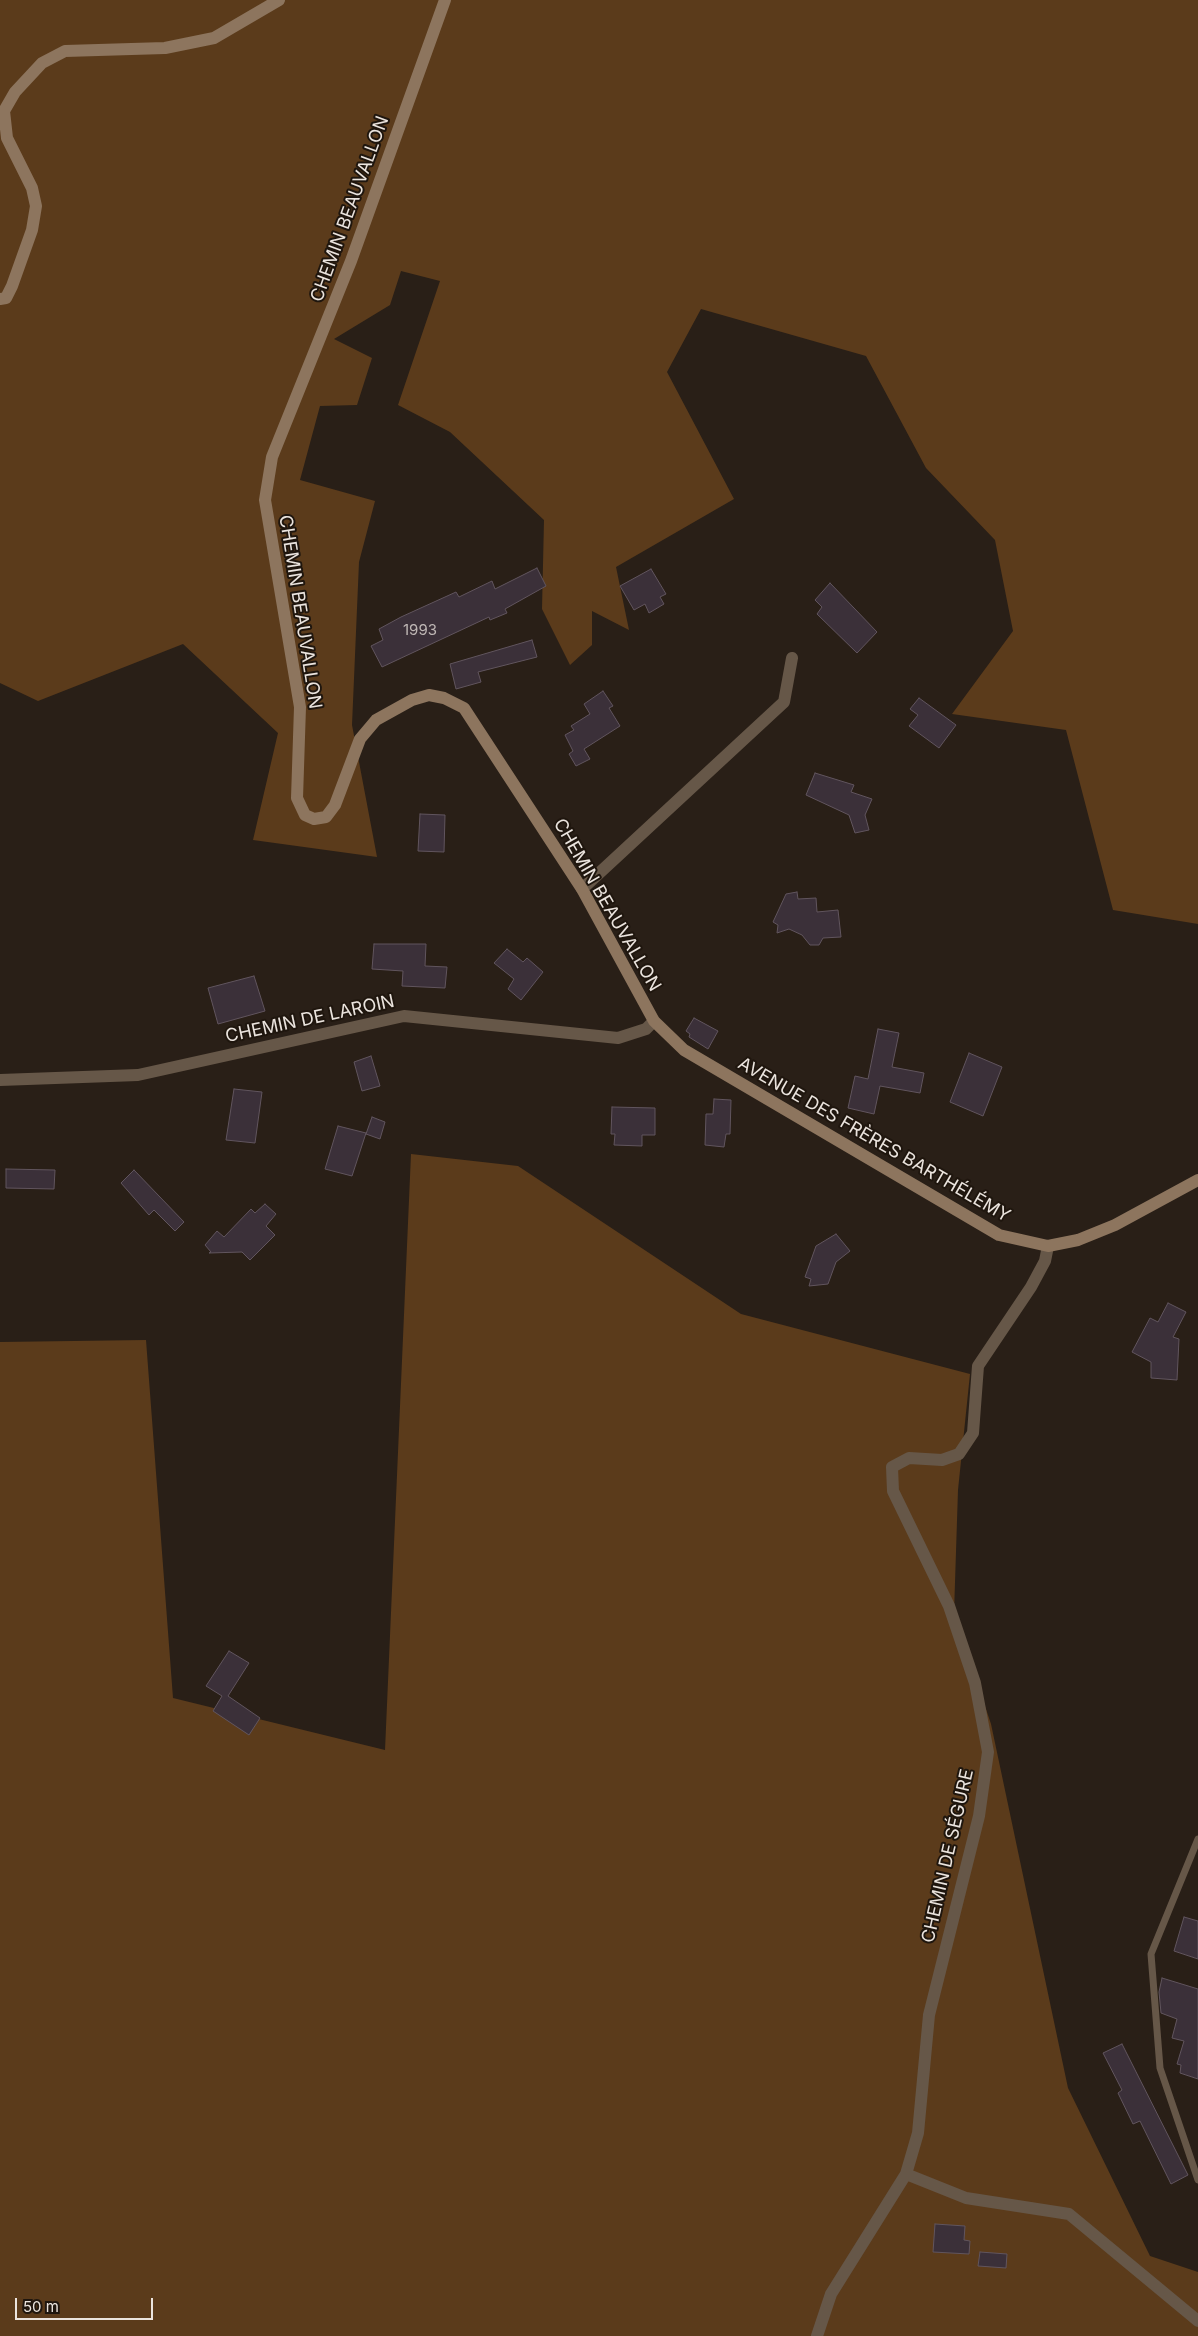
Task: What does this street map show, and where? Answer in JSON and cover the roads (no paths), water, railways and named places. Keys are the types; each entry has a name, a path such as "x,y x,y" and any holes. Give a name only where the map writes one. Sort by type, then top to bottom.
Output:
{"street":[{"path":"0,299 6,298 12,286 32,230 36,206 32,188 7,138 4,111 15,92 42,63 65,51 165,48 214,38 279,0"},
{"name":"CHEMIN BEAUVALLON","path":"445,0 351,261 272,457 265,500 300,707 297,798 305,815 314,819 326,816 335,806 360,739 376,720 412,700 429,695 444,698 464,708 582,889 654,1021"},
{"path":"582,889 784,702 792,658"},
{"name":"CHEMIN DE LAROIN","path":"0,1080 138,1075 404,1016 618,1038 646,1029 654,1021"},
{"name":"AVENUE DES FRÈRES BARTHÉLÉMY","path":"654,1021 684,1050 999,1235 1048,1246 1078,1240 1115,1225 1198,1180"},
{"name":"CHEMIN DE SÉGURE","path":"816,2336 831,2294 906,2174 918,2133 928,2016 979,1816 988,1752 975,1683 949,1606 893,1491 892,1467 909,1458 942,1460 959,1454 973,1433 978,1366 1031,1287 1045,1261 1048,1246"},
{"path":"906,2174 966,2198 1069,2214 1198,2321"}],"lane":[{"path":"1198,1839 1151,1954 1160,2068 1198,2180"}]}
